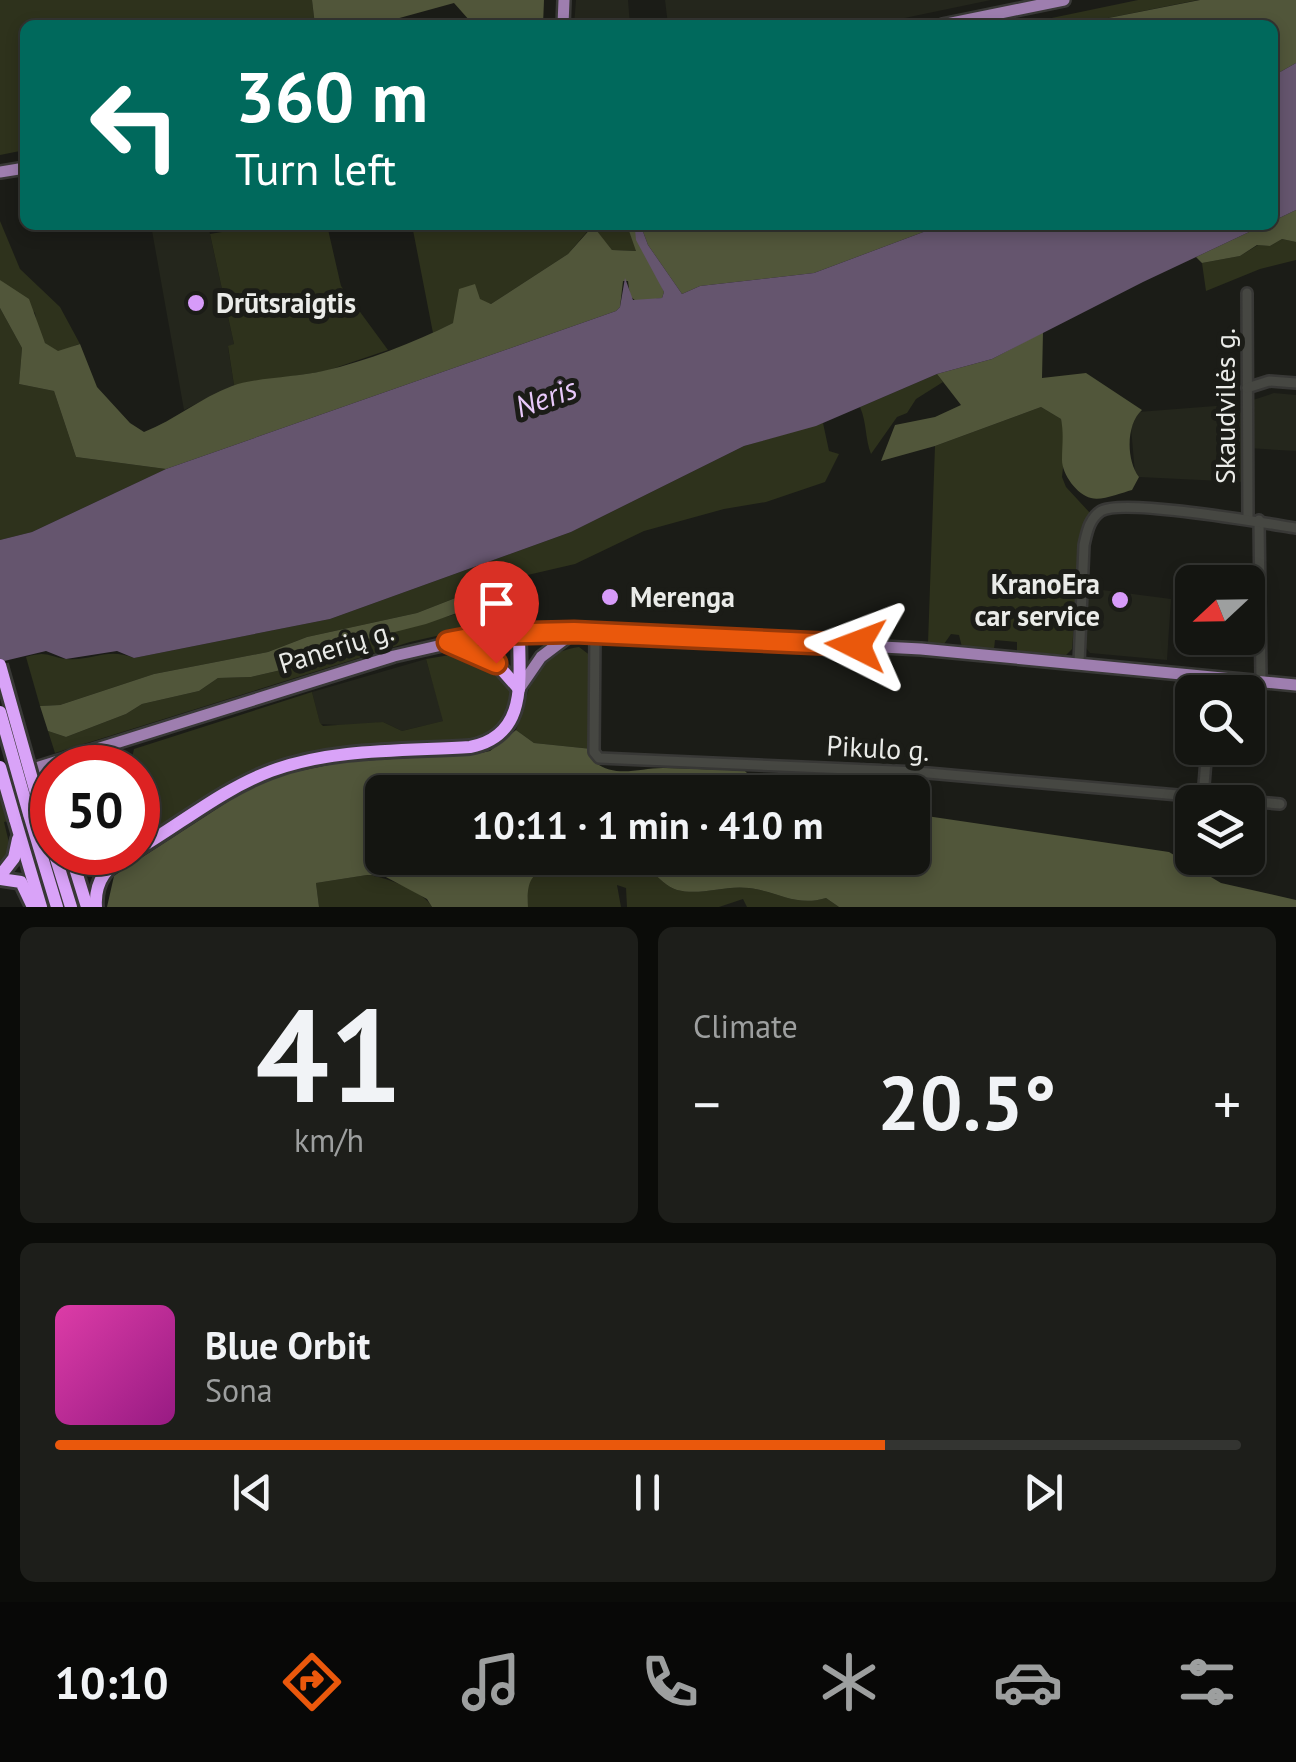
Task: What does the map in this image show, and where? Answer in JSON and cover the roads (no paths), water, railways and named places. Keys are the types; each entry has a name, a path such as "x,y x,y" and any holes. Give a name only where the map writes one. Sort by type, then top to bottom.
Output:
{"highway":[{"path":"160,835 234,789 273,770 334,756 484,743 500,733 510,720 520,689 518,632"},
{"path":"448,642 496,663 520,689"},
{"path":"0,666 30,791"},
{"path":"0,712 30,798"},
{"path":"0,767 41,907"},
{"path":"16,825 14,858 0,877 21,882 32,907"},
{"path":"50,875 57,907"},
{"path":"60,875 70,907"},
{"path":"77,875 87,907"},
{"path":"96,907 99,881 104,875"}],"main road":[{"path":"966,20 1064,0"},
{"name":"Panerių g.","path":"0,779 332,674 448,642 518,632 843,644 1222,675"},
{"path":"520,689 540,657 574,632"},
{"name":"Panerių g.","path":"1265,681 1296,685"}],"street":[{"name":"Skaudvilės g.","path":"1247,293 1247,388 1261,675"},
{"path":"1247,388 1269,382 1296,383"},
{"path":"1079,663 1084,545 1087,530 1099,513 1118,508 1253,519 1296,528"},
{"name":"Pikulo g.","path":"595,632 594,752 600,758 916,772 1175,795"},
{"name":"Pikulo g.","path":"1265,803 1280,804"}],"water":[{"path":"1296,63 1296,210 1278,219 1278,73"},
{"name":"Neris","path":"635,230 642,230 648,245 682,294 700,286 814,273 929,230 1253,230 992,359 937,374 816,426 744,446 571,532 330,619 134,658 117,651 66,659 46,651 0,662 0,540 32,532 166,469 616,311 625,278 633,300 662,298 664,292 636,240"}],"place":[{"name":"Drūtsraigtis","path":"196,303"},
{"name":"Merenga","path":"610,597"},
{"name":"KranoEra car service","path":"1120,600"}]}
